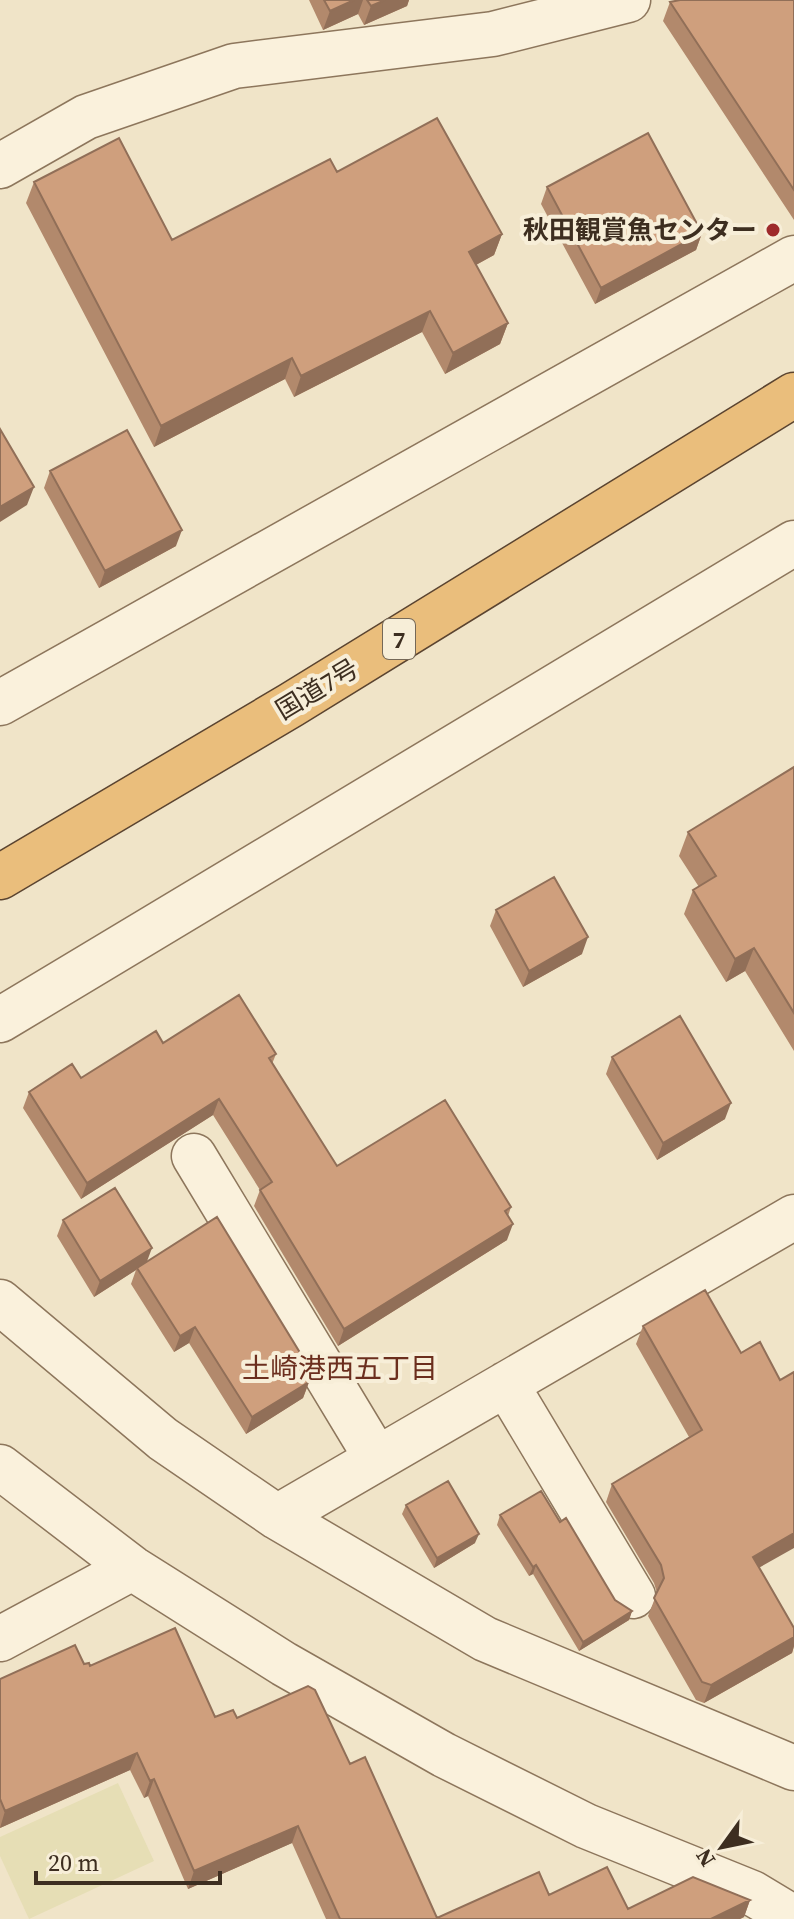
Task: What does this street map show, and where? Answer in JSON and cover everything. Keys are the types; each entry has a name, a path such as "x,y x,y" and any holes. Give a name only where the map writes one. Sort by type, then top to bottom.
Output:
{"highway":[{"name":"国道7号","path":"0,877 291,705 794,395"}],"street":[{"path":"0,166 86,117 234,66 493,34 628,0"},
{"path":"0,703 794,258"},
{"path":"0,1020 794,543"},
{"path":"194,1156 377,1459"},
{"path":"277,1517 794,1217"},
{"path":"0,1302 163,1439 277,1517 485,1639 794,1768"},
{"path":"506,1384 633,1596"},
{"path":"0,1467 132,1568 284,1664 444,1755 586,1826 752,1893 794,1918"},
{"path":"0,1639 132,1568"}],"shaded area":[{"path":"118,1783 154,1861 29,1919 0,1856 0,1837"}],"building":[{"path":"324,0 354,0 330,11"},
{"path":"367,0 385,0 371,6"},
{"path":"794,0 794,190 670,2"},
{"path":"437,118 502,234 469,252 508,323 453,353 430,311 301,376 292,358 161,426 34,182 119,138 172,240 330,159 337,172"},
{"path":"648,133 702,233 601,288 547,187"},
{"path":"0,429 34,487 0,507"},
{"path":"127,430 182,530 105,571 50,471"},
{"path":"794,767 794,1013 754,948 735,959 693,890 716,876 688,832"},
{"path":"554,877 588,937 529,971 496,910"},
{"path":"239,995 276,1054 269,1058 337,1166 445,1100 511,1207 505,1211 513,1224 344,1329 260,1190 272,1182 219,1099 87,1183 29,1092 72,1064 81,1078 156,1031 163,1043"},
{"path":"680,1016 731,1103 663,1143 612,1057"},
{"path":"115,1188 152,1248 100,1281 63,1220"},
{"path":"217,1217 302,1356 295,1360 309,1382 252,1417 195,1327 180,1336 137,1268"},
{"path":"705,1290 741,1353 760,1342 780,1380 794,1372 794,1533 753,1557 794,1628 794,1637 711,1685 702,1682 654,1598 664,1578 661,1565 612,1484 702,1430 643,1326"},
{"path":"448,1481 479,1534 437,1558 406,1505"},
{"path":"541,1491 560,1522 566,1518 615,1600 632,1611 583,1642 536,1565 533,1567 500,1515"},
{"path":"175,1628 215,1717 233,1710 237,1718 308,1686 315,1690 350,1764 365,1757 437,1918 539,1872 549,1895 607,1867 628,1909 693,1877 750,1900 711,1919 340,1919 298,1826 194,1871 154,1779 150,1781 137,1753 5,1811 0,1799 0,1679 75,1645 84,1664 89,1663 90,1666"}],"place":[{"name":"秋田観賞魚センター","path":"773,230"}],"district":[{"name":"土崎港西五丁目","path":"340,1368"}]}
